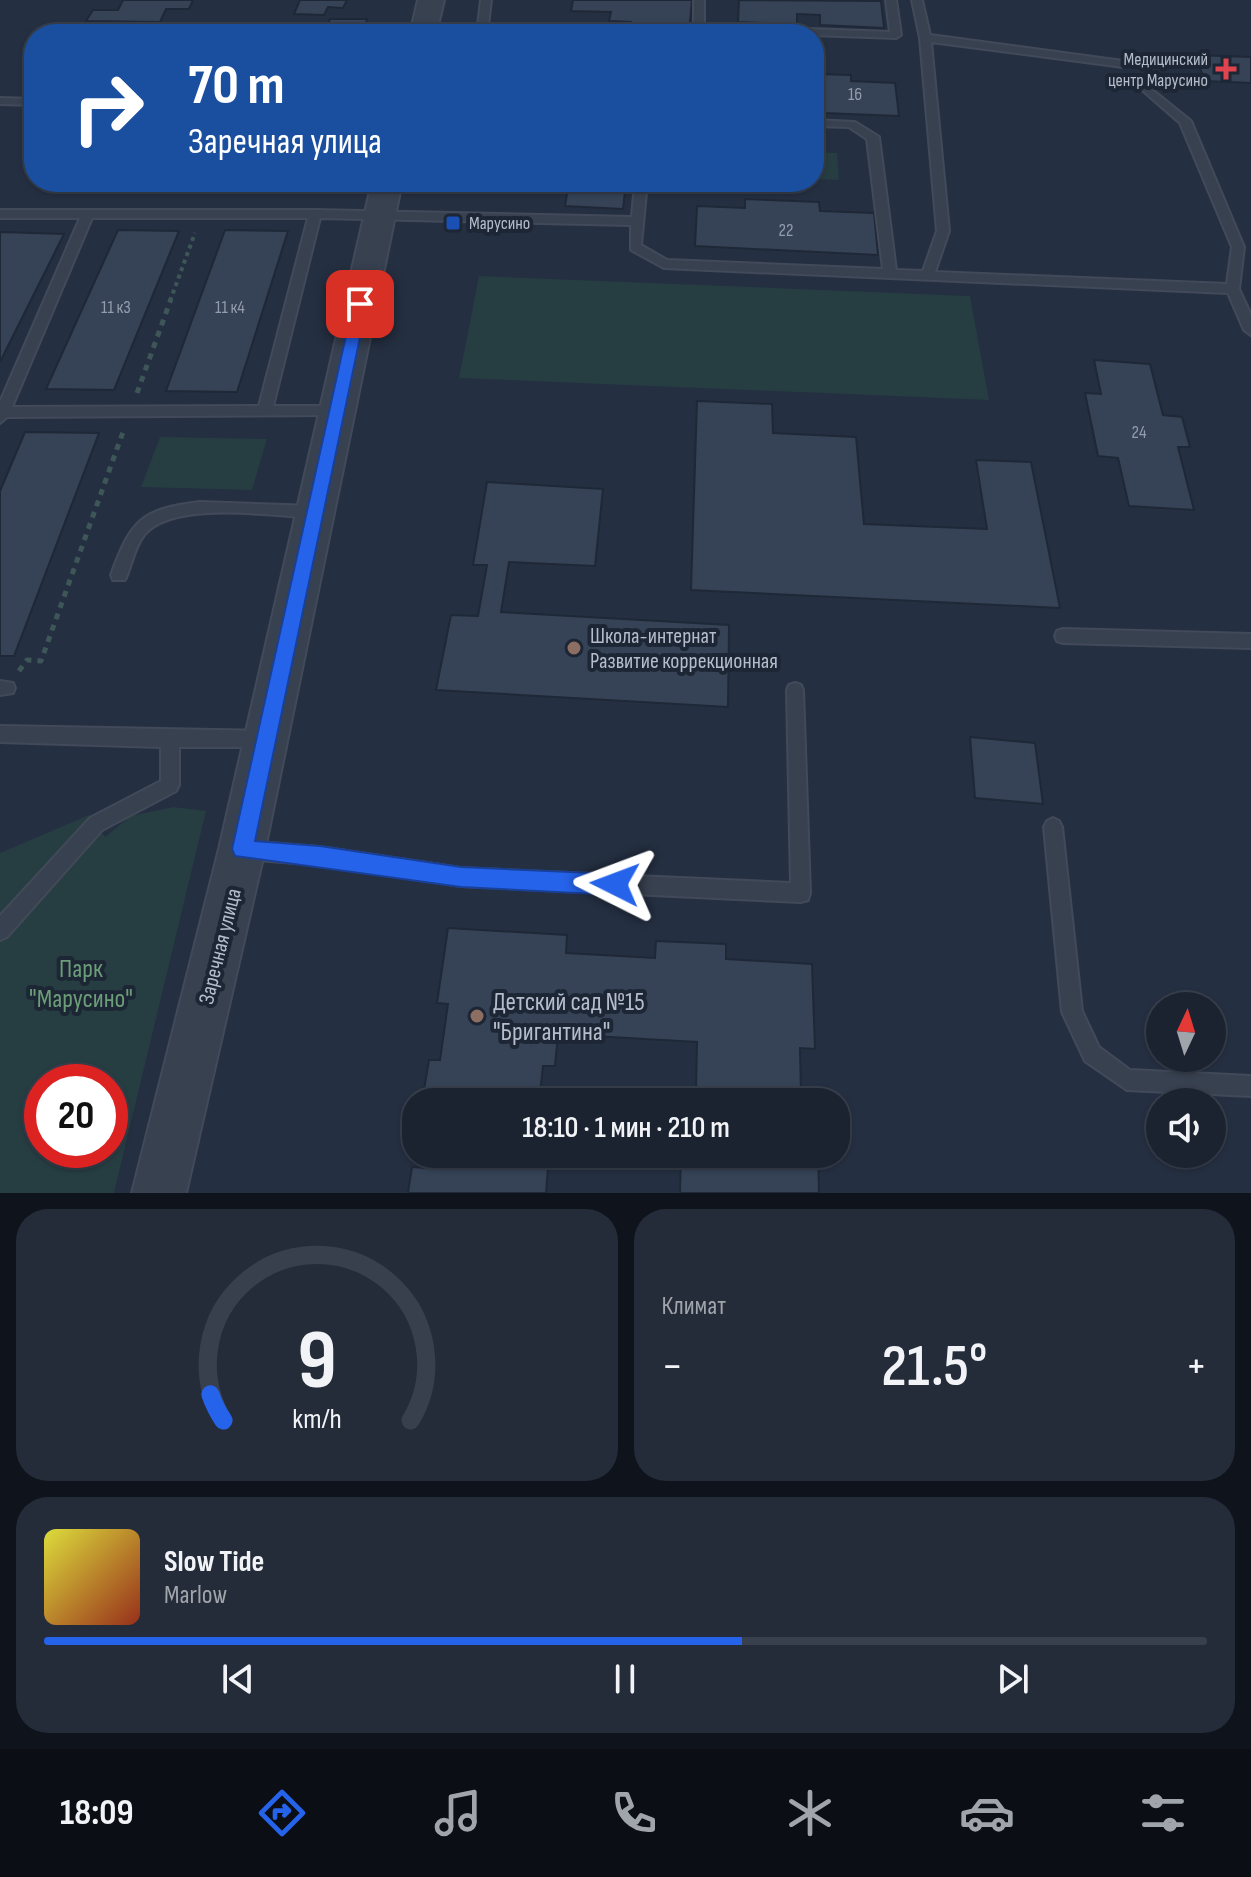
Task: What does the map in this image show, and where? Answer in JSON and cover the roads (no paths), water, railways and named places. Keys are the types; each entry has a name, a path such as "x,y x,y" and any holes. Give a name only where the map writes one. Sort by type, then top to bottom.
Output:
{"street":[{"path":"425,24 431,0"},
{"name":"Заречная улица","path":"159,1193 242,849 383,198"}],"lane":[{"path":"483,24 486,0"},
{"path":"699,0 699,24"},
{"path":"824,32 896,35 891,0"},
{"path":"917,0 925,38 943,231 928,274"},
{"path":"925,38 1123,64"},
{"path":"1145,87 1185,121 1238,247 1233,289 1251,330"},
{"path":"0,101 24,102"},
{"path":"824,123 851,124 873,137 890,272"},
{"path":"640,192 635,247 664,264 1233,289"},
{"path":"0,214 315,214 383,198 637,221"},
{"path":"88,214 1,414 337,411"},
{"path":"265,411 315,214"},
{"path":"119,575 134,538 144,525 157,517 177,511 209,509 315,512"},
{"path":"1063,636 1251,641"},
{"path":"242,849 320,856 461,877 801,893 795,690"},
{"path":"0,734 266,739"},
{"path":"0,930 96,824 170,785 170,739"},
{"path":"1053,827 1072,1012 1092,1054 1127,1080 1251,1086"}],"place":[{"name":"Медицинский центр Марусино","path":"1226,69"},
{"name":"Марусино","path":"453,223"},
{"name":"Школа-интернат Развитие коррекционная","path":"574,648"},
{"name":"Детский сад №15 \"Бригантина\"","path":"477,1016"}],"park label":[{"name":"Парк \"Марусино\"","path":"81,983"}]}
